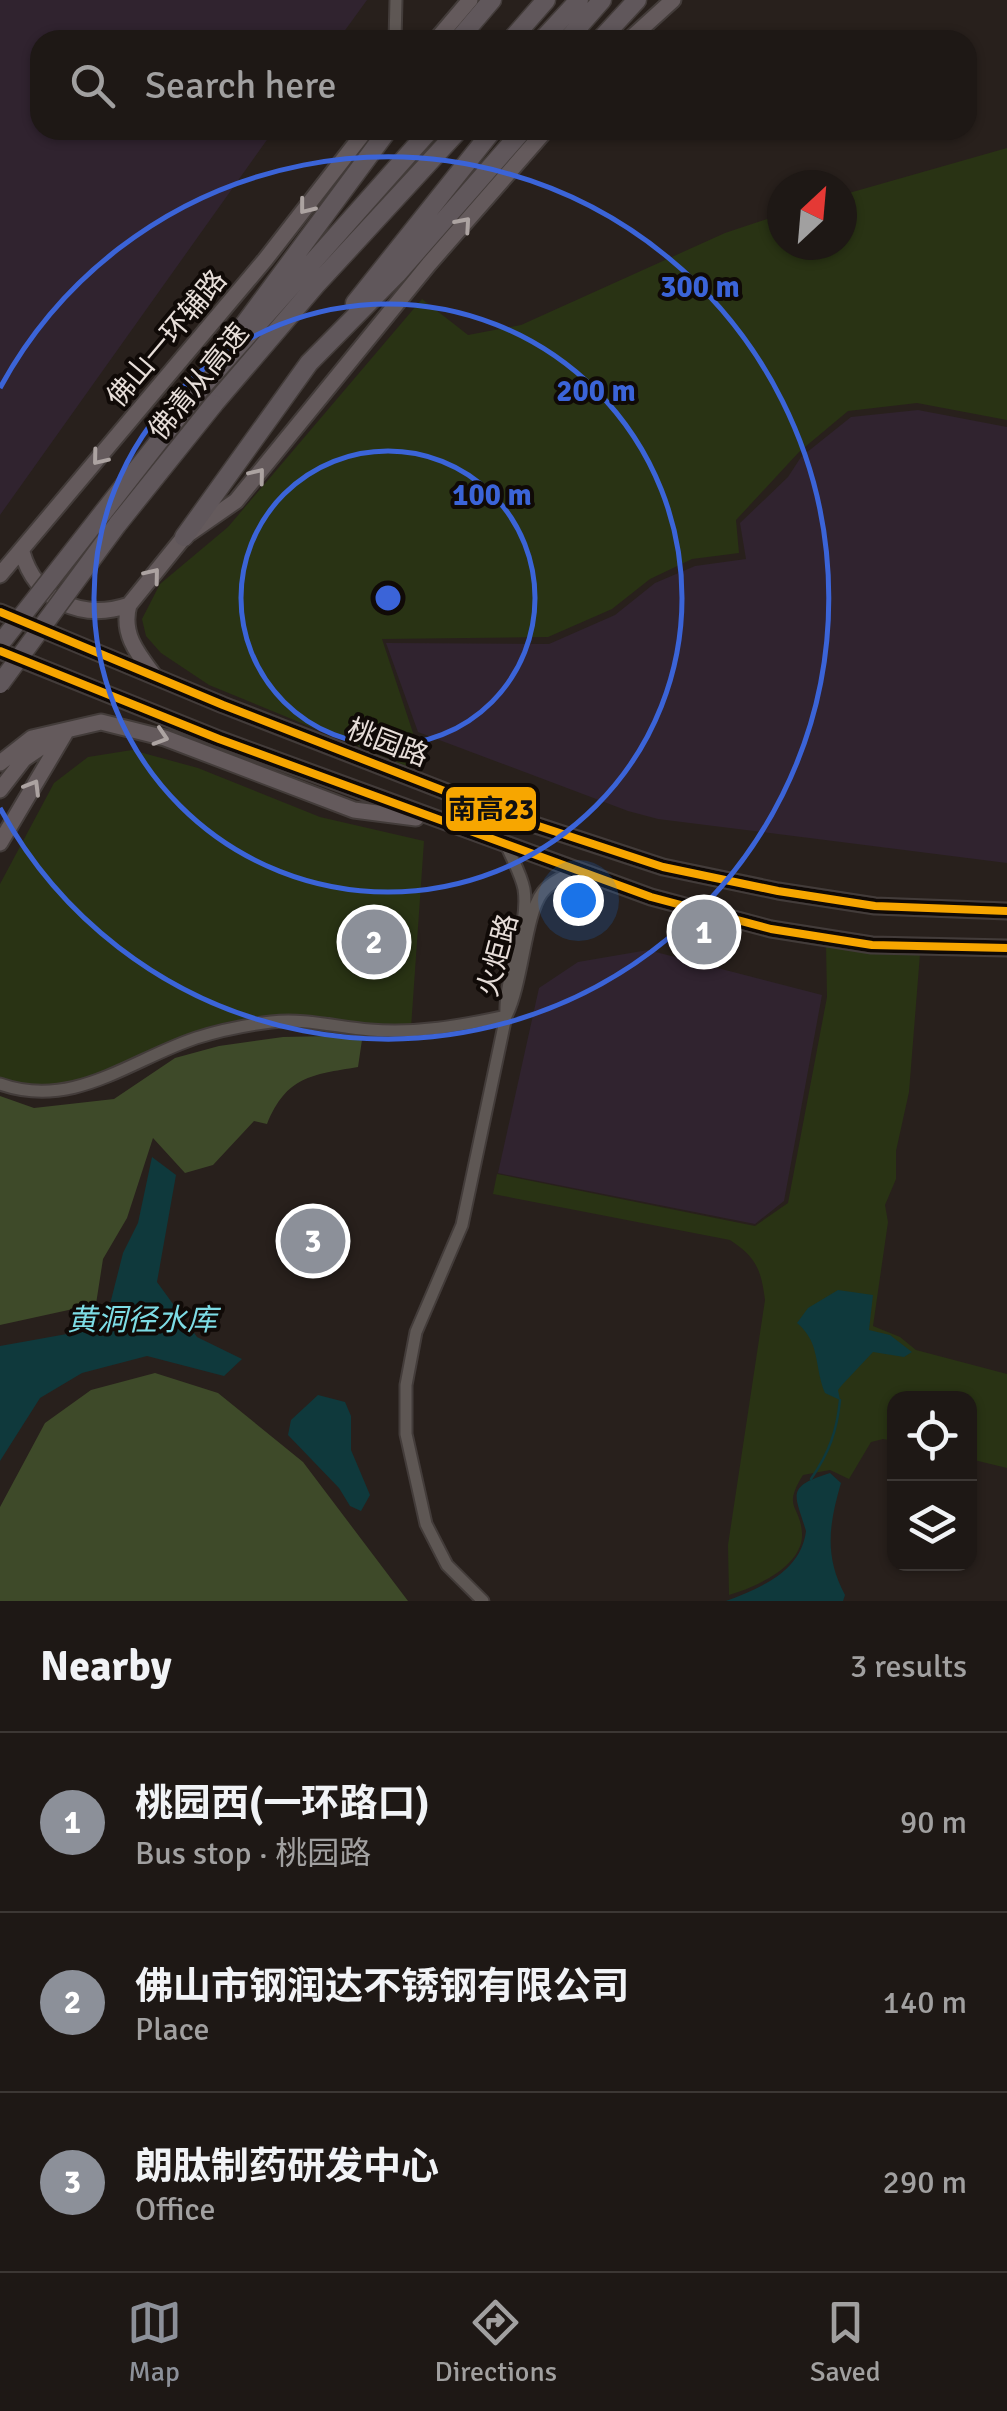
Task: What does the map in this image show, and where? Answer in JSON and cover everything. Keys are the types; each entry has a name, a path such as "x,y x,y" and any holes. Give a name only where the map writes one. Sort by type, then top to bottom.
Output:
{"highway":[{"path":"466,30 492,0"},
{"path":"519,30 546,0"},
{"path":"551,30 579,0"},
{"path":"576,30 602,0"},
{"path":"609,30 637,0"},
{"path":"213,373 254,307 380,140"},
{"name":"佛清从高速","path":"0,648 213,373 421,140"},
{"name":"佛清从高速","path":"0,684 117,525 214,404 316,285 451,140"},
{"path":"184,538 309,363 485,140"},
{"path":"309,363 397,274 514,140"}],"main road":[{"path":"444,30 470,0"},
{"path":"640,30 674,0"},
{"name":"佛山一环辅路","path":"0,574 265,260 358,140"},
{"path":"156,677 128,634 125,618 129,606 184,538 236,501 429,264 537,140"},
{"path":"22,552 33,578 66,606 110,612 129,606"},
{"name":"桃园路","path":"0,612 514,818 663,867 875,906 1007,911"},
{"name":"桃园路","path":"0,648 218,739 651,897 770,929 872,945 1007,948"},
{"path":"0,763 32,738 101,722 165,738 354,810 445,822"},
{"path":"0,790 24,759 67,730"},
{"path":"0,843 67,730"}],"street":[{"path":"395,30 396,0"},
{"name":"火炬路","path":"506,844 523,884 525,904 505,994 506,1016"},
{"name":"火炬路","path":"506,1016 516,996 543,891 575,870"},
{"path":"0,1084 66,1092 94,1084 196,1038 271,1022 307,1021 370,1030 426,1032 506,1016 462,1224 416,1332 406,1386 406,1434 426,1524 447,1564 483,1601"}],"shaded area":[{"path":"0,0 367,0 345,30 30,30 30,140 267,140 0,515"},
{"path":"918,410 1007,427 1007,863 658,819 418,732 386,643 549,644 615,615 655,583 695,566 746,559 740,523 788,477 801,457 851,417"},
{"path":"648,950 822,995 784,1201 755,1224 498,1173 539,988 578,962"}],"green space":[{"path":"1007,148 1007,420 917,403 848,411 799,452 736,520 739,553 692,559 650,579 612,609 548,637 382,639 415,739 411,768 209,685 161,653 146,636 142,619 160,584 228,527 422,299 468,335 521,325 725,233 767,219 767,260 857,260 857,191"},
{"path":"132,750 198,768 320,817 424,841 411,1028 315,1018 242,1020 192,1032 86,1080 30,1087 0,1081 0,884 54,783 88,757"},
{"path":"826,944 920,954 909,1092 896,1151 896,1179 885,1205 888,1222 873,1326 900,1337 916,1350 1007,1374 1007,1468 977,1461 977,1391 887,1391 887,1440 871,1442 849,1479 830,1470 803,1475 793,1501 802,1533 795,1556 776,1574 729,1595 728,1545 765,1300 756,1265 730,1240 493,1194 497,1174 755,1226 788,1203 827,997"},
{"path":"283,1037 362,1040 358,1067 302,1080 283,1096 267,1124 254,1121 213,1165 185,1173 153,1138 127,1218 103,1259 96,1304 0,1325 0,1096 34,1108 114,1099 175,1058 219,1046"},
{"path":"155,1373 218,1393 303,1462 408,1601 0,1601 0,1507 45,1423 91,1390"}],"water":[{"name":"黄洞径水库","path":"152,1157 176,1175 157,1282 197,1337 242,1359 224,1376 147,1356 82,1373 40,1398 0,1461 0,1346 78,1332 106,1320 123,1253 138,1223"},
{"path":"838,1290 873,1295 869,1330 890,1335 912,1352 904,1357 873,1352 838,1390 840,1400 825,1393 814,1347 797,1323 808,1308"},
{"path":"318,1395 345,1402 351,1416 351,1450 370,1495 361,1511 350,1506 339,1488 288,1435 291,1420"},
{"path":"830,1473 841,1483 831,1553 845,1595 843,1601 726,1601 765,1584 796,1557 806,1531 797,1493 806,1483"}],"waterway":[{"path":"811,1479 831,1441 840,1400"}],"transit line":[{"name":"南高23","path":"0,612 223,705 514,818 663,867 875,906 1007,911"},
{"name":"南高23","path":"0,651 219,739 651,897 771,929 872,945 1007,948"}],"place":[{"name":"桃园西(一环路口)","path":"704,932"},
{"name":"佛山市钢润达不锈钢有限公司","path":"374,942"},
{"name":"朗肽制药研发中心","path":"313,1241"}]}
